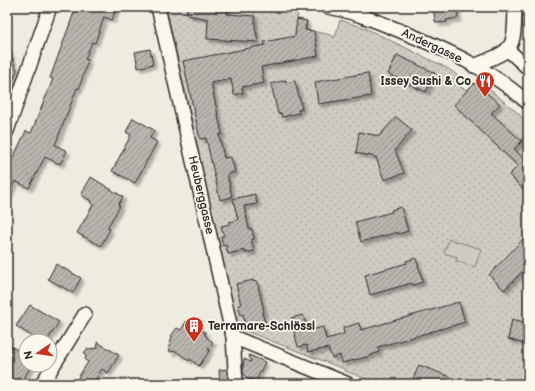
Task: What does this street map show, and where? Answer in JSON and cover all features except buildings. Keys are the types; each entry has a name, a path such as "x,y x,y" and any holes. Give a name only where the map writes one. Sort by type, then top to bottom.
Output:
{"street":[{"path":"7,131 50,7"},
{"name":"Heuberggasse","path":"158,7 233,337 236,384"},
{"name":"Andergasse","path":"328,7 367,17 436,47 500,81 528,103"},
{"path":"474,66 508,50 512,41 515,7"},
{"path":"508,50 528,68"},
{"path":"42,384 85,314"},
{"path":"233,337 348,384"}],"shaded area":[{"path":"166,7 273,7 298,11 297,19 307,21 306,30 335,37 340,20 365,28 447,68 457,75 461,88 468,90 474,83 486,92 489,89 518,113 528,125 528,384 380,384 238,328"},
{"path":"449,239 481,249 475,267 456,261 457,257 444,253"}],"place":[{"name":"Issey Sushi & Co","path":"485,98"},
{"name":"Terramare-Schlössl","path":"194,343"}]}
